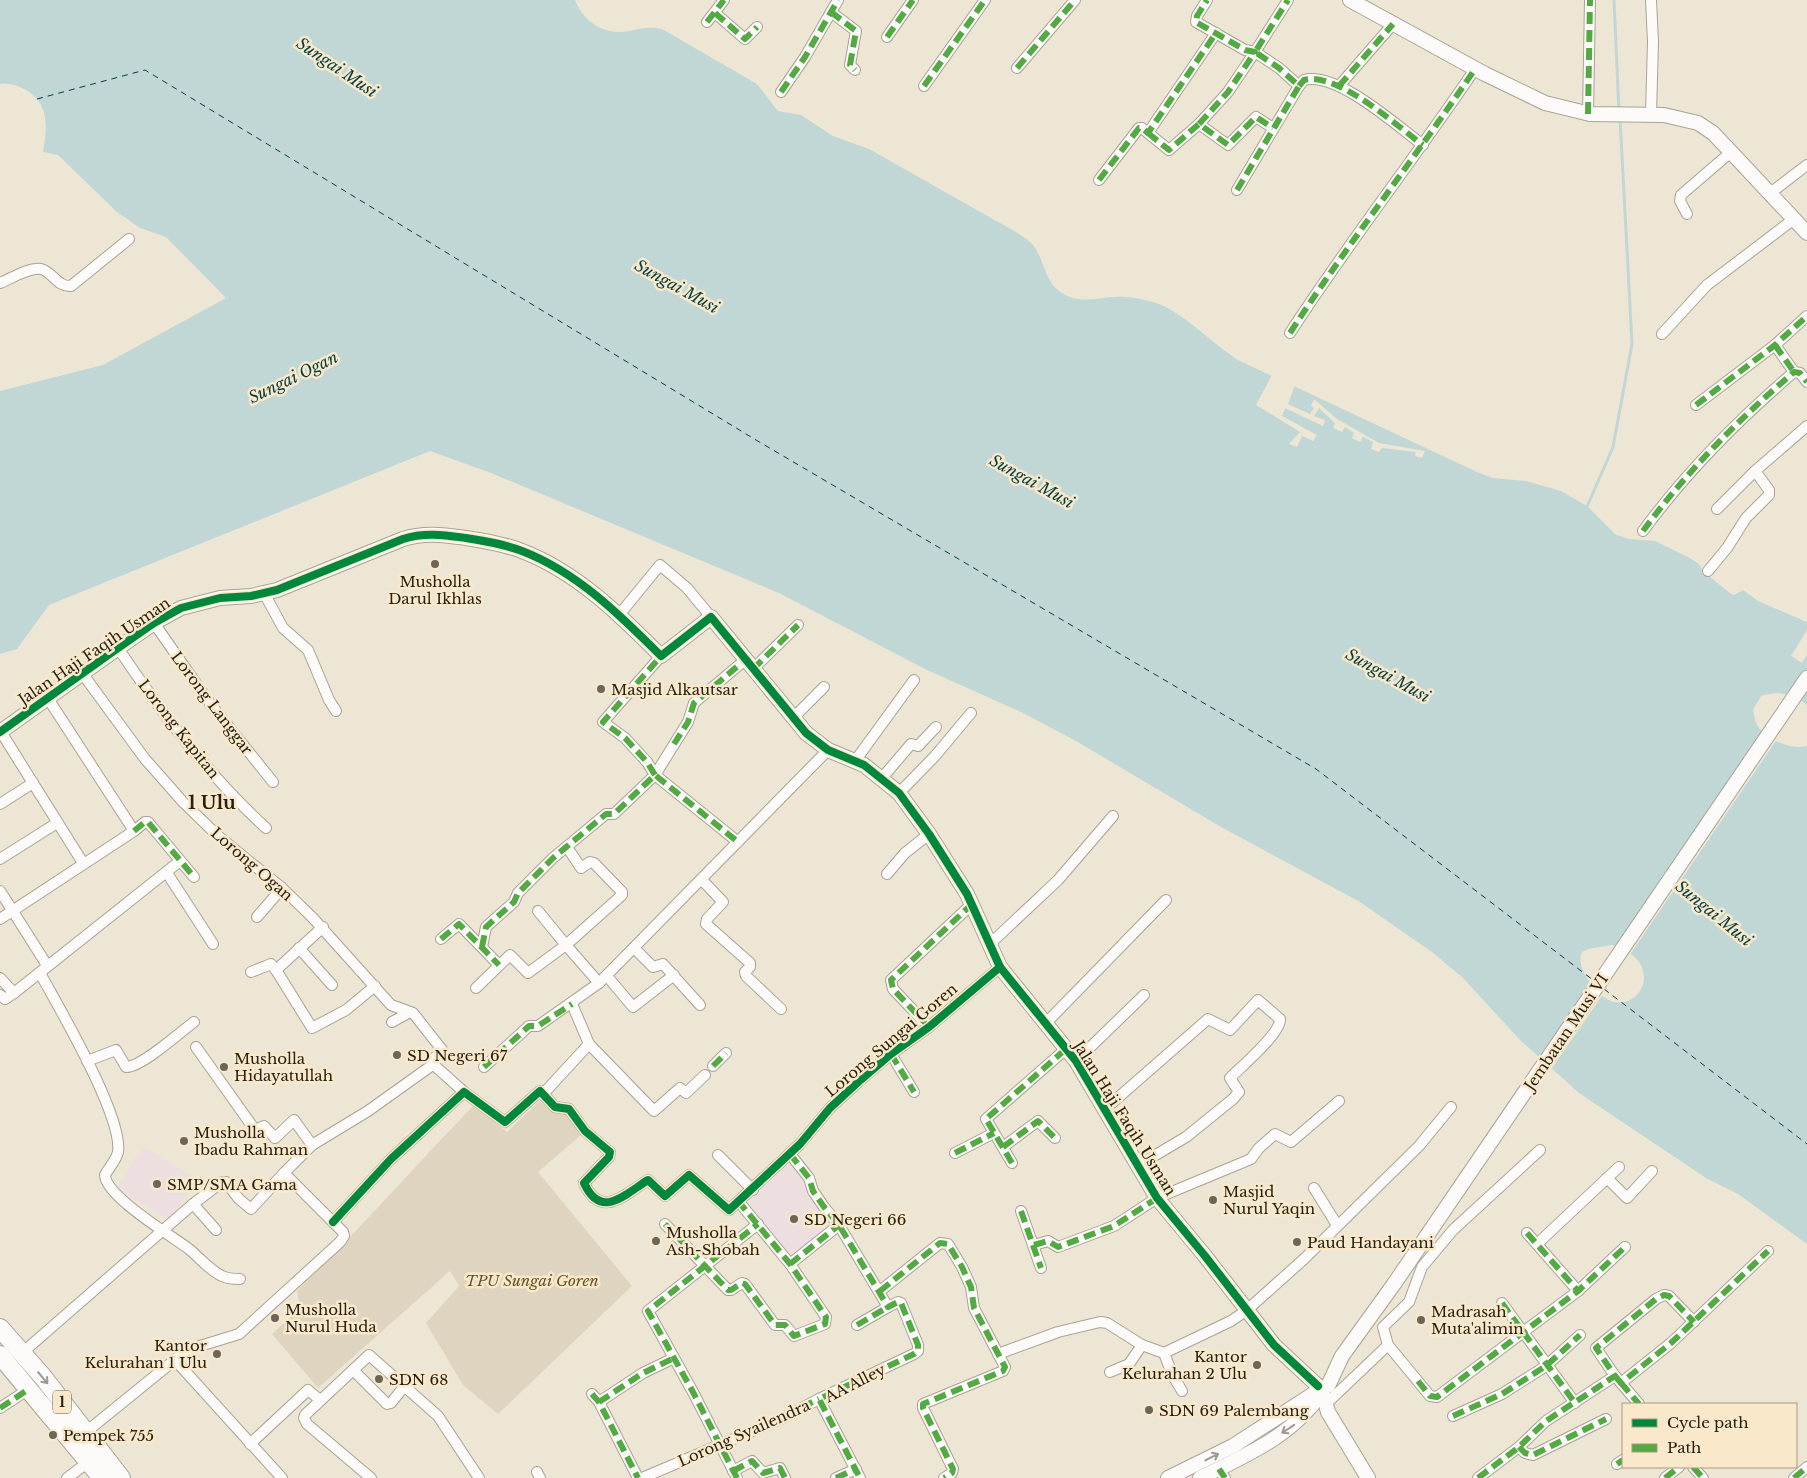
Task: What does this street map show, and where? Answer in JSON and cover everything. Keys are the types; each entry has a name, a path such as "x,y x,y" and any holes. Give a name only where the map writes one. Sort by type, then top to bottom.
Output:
{"highway":[{"name":"1","path":"0,1328 86,1432 102,1478"},
{"name":"1","path":"0,1355 29,1389 95,1456 121,1478"}],"street":[{"path":"707,22 724,0"},
{"path":"781,92 805,57 838,0"},
{"path":"887,37 913,0"},
{"path":"924,86 985,0"},
{"path":"1017,68 1075,0"},
{"path":"1207,0 1196,20 1245,50 1255,52 1279,68 1299,86"},
{"path":"1099,180 1139,128 1142,128 1169,150 1199,124 1228,92 1288,0"},
{"path":"1350,0 1475,69 1545,103 1589,114 1645,114 1681,117 1698,123 1712,133 1731,152 1807,233"},
{"path":"1589,114 1590,0"},
{"path":"1645,114 1653,42 1652,0"},
{"path":"830,12 856,31 850,65 855,70"},
{"path":"715,13 745,39 757,27"},
{"path":"1339,86 1393,24"},
{"path":"1148,133 1216,33"},
{"path":"1290,333 1349,246 1423,145 1475,69"},
{"path":"1237,190 1299,86 1304,80 1309,78 1339,86 1423,145"},
{"path":"1199,124 1226,145 1230,144 1256,117 1274,128"},
{"path":"1687,214 1680,202 1681,195 1731,152"},
{"path":"1769,194 1807,165"},
{"path":"1662,334 1707,285 1794,219"},
{"path":"0,283 37,269 47,272 61,284 71,286 130,238"},
{"path":"1696,404 1775,345 1807,316"},
{"path":"1775,345 1794,372 1800,373 1807,382"},
{"path":"1643,531 1672,492 1713,447 1755,406 1794,372"},
{"path":"1717,509 1755,471 1807,426"},
{"path":"1708,571 1727,548 1746,518 1769,495 1769,490 1755,471"},
{"name":"Jalan Haji Faqih Usman","path":"0,732 154,623 192,604 277,590 403,539 435,534 504,545 535,556 570,577 619,614 661,656"},
{"path":"619,614 660,565 687,588 712,616 661,656 603,722 625,738 655,775 738,842"},
{"path":"264,593 283,628 308,650 329,700 336,711"},
{"name":"Jalan Haji Faqih Usman","path":"712,616 792,718 806,733 827,749 864,765 899,793 930,834 970,899 1000,967 1076,1061 1157,1198 1274,1345 1323,1392 1368,1478"},
{"name":"Lorong Langgar","path":"154,623 211,705 273,782"},
{"path":"482,947 486,927 514,902 518,893 567,847 606,814 614,814 655,775 688,722 694,703 749,664 798,625"},
{"name":"Lorong Kapitan","path":"118,648 175,729 223,786 266,828"},
{"name":"Lorong Ogan","path":"82,673 145,760 183,802 218,836 282,888 323,927 391,1005 410,1012"},
{"name":"Jembatan Musi VI","path":"1200,1478 1222,1473 1294,1425 1310,1411 1323,1392 1342,1356 1394,1284 1807,678"},
{"path":"855,761 914,680"},
{"path":"792,718 824,686"},
{"path":"47,698 134,831"},
{"path":"899,793 935,756 971,713"},
{"path":"882,778 911,744 918,746 936,727"},
{"path":"0,732 83,863"},
{"path":"484,1067 529,1026 538,1026 572,1004 603,979 702,880 827,749"},
{"path":"0,804 33,783"},
{"path":"991,943 1058,880 1113,816"},
{"path":"0,919 147,822 194,877"},
{"path":"0,859 57,823"},
{"path":"887,874 905,853 930,834"},
{"path":"476,988 511,955 529,973 568,947 623,893 593,862 581,868 567,847"},
{"path":"0,995 5,999 14,993 167,874 180,861"},
{"path":"167,874 212,944"},
{"path":"702,880 723,902 707,919 706,924 750,963 750,967 745,972 746,976 781,1009"},
{"path":"257,917 282,888"},
{"path":"0,891 45,962"},
{"path":"929,1027 893,988 891,980 970,899"},
{"path":"1046,1024 1166,900"},
{"path":"538,911 579,960 635,1007 674,975"},
{"path":"441,939 458,923 499,965"},
{"path":"276,970 323,927"},
{"path":"299,948 332,985"},
{"path":"634,948 653,968 662,964 700,1005"},
{"path":"251,972 271,964 314,1028 346,1010 374,986"},
{"name":"Lorong Sungai Goren","path":"740,1202 790,1154 830,1108 891,1054 929,1027 1000,967"},
{"path":"40,973 87,1061 108,1110 118,1143 116,1158 106,1173 105,1180 124,1202 140,1216 164,1230 220,1275 228,1278 240,1278"},
{"path":"0,978 14,993"},
{"path":"1076,1061 1144,995"},
{"path":"1105,1109 1208,1019 1230,1030 1258,1000 1280,1019 1280,1024 1273,1034 1230,1078 1239,1092 1233,1099 1186,1137 1137,1166"},
{"path":"572,1004 589,1044 654,1111 679,1089 686,1093 704,1075"},
{"path":"392,1022 410,1012 443,1051 433,1059 435,1066 464,1092 505,1122 538,1092 544,1093 555,1107 569,1108 585,1131 610,1152 609,1157 584,1181 595,1199 609,1203 648,1180 665,1196 689,1175 728,1210 740,1202 790,1264 827,1319 825,1324 795,1336 785,1325 775,1325 744,1283 729,1290 706,1264 665,1224"},
{"path":"87,1061 116,1050 126,1067 135,1066 148,1059 194,1022"},
{"path":"544,1093 589,1044"},
{"path":"1012,1163 987,1118 1064,1044"},
{"path":"196,1047 255,1130 264,1126 276,1138 294,1120 312,1145"},
{"path":"714,1066 726,1053"},
{"path":"891,1054 914,1092"},
{"path":"22,1353 193,1204 225,1182 239,1199 251,1209 312,1145 368,1111 431,1066 435,1066"},
{"path":"333,1222 391,1159 464,1092"},
{"path":"1034,1245 1048,1241 1058,1247 1106,1229 1157,1198 1251,1158 1275,1134 1291,1142 1340,1101"},
{"path":"998,1354 1058,1332 1100,1322 1107,1323 1142,1345 1164,1353 1231,1321 1247,1310 1304,1259 1419,1146 1451,1107"},
{"path":"1003,1147 1038,1121 1055,1138"},
{"path":"955,1153 994,1133"},
{"path":"1540,1150 1453,1230 1422,1267 1409,1302 1383,1327 1388,1346 1430,1396 1435,1398 1523,1334 1578,1291 1625,1247"},
{"path":"790,1154 809,1178 813,1191 839,1225 888,1307 857,1324"},
{"path":"718,1155 753,1190"},
{"path":"1537,1244 1619,1166"},
{"path":"1607,1178 1627,1198 1652,1171"},
{"path":"86,1432 193,1347 230,1338 243,1332 340,1242 344,1236 343,1232 284,1173"},
{"path":"1314,1188 1337,1225"},
{"path":"193,1204 216,1230"},
{"path":"1021,1211 1041,1268"},
{"path":"758,1224 648,1310 735,1474 752,1461 763,1473 780,1468 785,1478"},
{"path":"790,1264 839,1225"},
{"path":"1527,1233 1578,1291"},
{"path":"880,1291 940,1243 948,1244 971,1287 974,1308 998,1354 1004,1370 923,1405 953,1469 952,1473 944,1478"},
{"path":"1478,1478 1519,1447 1546,1421 1618,1380 1694,1322 1768,1252"},
{"path":"1639,1403 1618,1380 1596,1348 1656,1299 1664,1295 1669,1296 1694,1322"},
{"name":"AA Alley","path":"858,1473 819,1399 918,1351 918,1345 901,1304 899,1302 888,1307"},
{"path":"1502,1303 1546,1366 1575,1403"},
{"path":"1453,1416 1502,1394 1546,1366 1580,1335"},
{"path":"1110,1372 1129,1364 1142,1345"},
{"path":"1168,1478 1233,1446 1323,1392 1388,1346"},
{"path":"1164,1353 1172,1374 1182,1391"},
{"path":"371,1478 305,1421 305,1415 369,1355 403,1388 438,1416 479,1478"},
{"path":"599,1402 643,1373 674,1358"},
{"path":"175,1360 282,1478"},
{"path":"353,1370 387,1404 391,1403 403,1388"},
{"path":"0,1408 29,1389"},
{"path":"250,1444 308,1390 320,1400"},
{"path":"592,1394 599,1402 638,1478"},
{"name":"Lorong Syailendra","path":"642,1478 720,1445 819,1399"},
{"path":"1519,1447 1525,1453 1533,1455 1606,1419"},
{"path":"66,1478 95,1456"},
{"path":"1794,1478 1807,1467"},
{"path":"1665,1478 1677,1468"},
{"path":"1694,1468 1703,1478"},
{"path":"836,1478 858,1473"}],"shaded area":[{"name":"SMP/SMA Gama","path":"142,1146 197,1179 169,1220 117,1189"},
{"name":"SD Negeri 66","path":"790,1160 838,1229 792,1262 748,1210 751,1193"}],"green space":[{"name":"TPU Sungai Goren","path":"550,1091 581,1135 538,1172 632,1286 498,1414 463,1385 426,1323 459,1286 450,1271 318,1388 272,1334 300,1308 297,1291 474,1105 507,1132"}],"water":[{"path":"0,0 575,0 582,13 592,23 604,29 625,32 643,28 662,29 757,84 778,111 801,115 833,136 869,149 1014,231 1033,245 1048,277 1062,293 1081,299 1130,297 1166,307 1238,360 1477,472 1493,478 1526,481 1561,491 1587,506 1616,535 1629,539 1655,541 1699,564 1704,572 1731,594 1734,595 1743,590 1758,601 1807,622 1807,705 1791,696 1773,693 1761,696 1753,710 1757,725 1779,743 1793,747 1807,746 1807,1244 1738,1194 1706,1178 1579,1093 1520,1040 1463,978 1432,952 1360,902 1221,827 1076,741 1021,712 925,669 779,593 491,473 430,451 49,605 17,649 0,654 0,391 103,365 226,298 166,237 140,228 117,212 58,155 43,152 46,126 43,109 39,102 23,88 10,84 0,84","holes":["1612,945 1632,955 1642,967 1644,981 1639,993 1629,1001 1616,1002 1601,995 1587,978 1582,968 1581,955 1582,952 1588,949"]}],"pier":[{"path":"1272,375 1295,385 1288,404 1310,414 1314,408 1311,406 1314,399 1337,419 1379,443 1425,451 1422,458 1415,456 1416,452 1382,448 1379,452 1371,449 1373,442 1363,437 1360,442 1352,438 1354,433 1345,427 1342,432 1333,428 1335,423 1319,408 1314,416 1325,420 1323,426 1285,408 1282,416 1317,435 1313,441 1302,436 1297,447 1289,444 1300,432 1256,405"},
{"path":"1807,630 1807,655 1802,663 1791,656"},
{"path":"1765,728 1778,738 1629,956 1614,948"},
{"path":"1592,981 1604,993 1550,1071 1538,1060"}],"waterway":[{"path":"1614,0 1619,112"},
{"path":"1586,509 1613,447 1632,344 1620,118"}],"ferry route":[{"path":"37,99 145,70 756,440 1316,769 1593,980"},
{"path":"1604,989 1807,1144"}],"marked path":[{"path":"707,22 724,0"},
{"path":"781,92 805,57 838,0"},
{"path":"887,37 913,0"},
{"path":"924,86 985,0"},
{"path":"1017,68 1075,0"},
{"path":"1199,124 1228,92 1255,52 1245,50 1196,22 1197,16 1207,0"},
{"path":"1237,190 1299,86 1279,68 1255,52 1288,0"},
{"path":"1588,114 1590,0"},
{"path":"831,12 856,31 850,65 855,70"},
{"path":"715,13 745,39 757,27"},
{"path":"1339,86 1393,24"},
{"path":"1099,180 1139,128 1148,133 1216,33"},
{"path":"1290,333 1335,266 1475,69"},
{"path":"1299,86 1304,80 1318,79 1333,84 1366,102 1423,145"},
{"path":"1148,133 1169,150 1199,124 1228,145 1256,117 1273,128"},
{"path":"1696,405 1775,345 1807,316"},
{"path":"1775,345 1794,372"},
{"path":"1643,531 1695,467 1773,390 1794,372 1800,373 1807,382"},
{"path":"753,669 798,625"},
{"path":"655,775 647,762 625,738 603,722 661,656"},
{"path":"674,744 688,722 694,703 745,660"},
{"path":"482,947 486,927 514,902 518,893 553,858 606,814 614,814 655,775 738,842"},
{"path":"134,831 145,822 148,822 194,877"},
{"path":"929,1027 893,989 891,980 972,904"},
{"path":"441,939 459,924 499,965"},
{"path":"484,1067 529,1026 538,1026 572,1004"},
{"path":"1012,1163 986,1119 1067,1048"},
{"path":"713,1066 726,1053"},
{"path":"891,1054 914,1092"},
{"path":"1003,1147 1038,1121 1055,1138"},
{"path":"955,1153 994,1133"},
{"path":"790,1154 809,1178 813,1191 839,1225 888,1307 898,1302 901,1303 918,1345 918,1351 914,1354 819,1399 860,1478"},
{"path":"1034,1245 1048,1241 1058,1247 1114,1226 1157,1198"},
{"path":"665,1224 728,1290 742,1283 745,1284 775,1325 785,1325 794,1336 825,1324 826,1317 790,1264 739,1202"},
{"path":"1021,1211 1041,1268"},
{"path":"737,1478 694,1394 648,1311 758,1224"},
{"path":"790,1264 839,1225"},
{"path":"1527,1233 1578,1291"},
{"path":"880,1291 940,1243 948,1244 971,1287 974,1308 1005,1367 1003,1371 923,1404 923,1408 953,1469 952,1473 944,1478"},
{"path":"1418,1381 1430,1396 1437,1397 1578,1291 1625,1247"},
{"path":"1615,1376 1621,1383 1671,1343 1768,1251"},
{"path":"1478,1478 1519,1447 1546,1421 1615,1376 1596,1348 1656,1299 1664,1295 1669,1296 1694,1322"},
{"path":"1502,1303 1575,1403"},
{"path":"857,1325 888,1307"},
{"path":"1453,1416 1502,1394 1546,1366 1580,1335"},
{"path":"599,1402 643,1373 674,1358"},
{"path":"1621,1383 1638,1403"},
{"path":"0,1408 29,1389"},
{"path":"592,1394 599,1402 638,1478"},
{"path":"720,1445 819,1399"},
{"path":"1519,1447 1525,1453 1533,1455 1606,1419"},
{"path":"733,1471 752,1461 763,1473 780,1468 785,1478"},
{"path":"1617,1464 1622,1461"},
{"path":"1794,1478 1807,1467"},
{"path":"1665,1478 1678,1468"},
{"path":"1694,1468 1703,1478"},
{"path":"836,1478 856,1469"},
{"path":"1219,1469 1225,1478"}],"cycle path":[{"path":"0,732 154,623 181,608 220,598 251,596 277,590 403,539 419,535 442,535 487,542 522,551 542,560 580,583 597,596 661,656 711,617 806,733 828,750 864,765 899,793 929,834 967,894 1000,967 1076,1061 1157,1198 1274,1345 1318,1386"},
{"path":"333,1222 391,1159 464,1092 505,1122 540,1091 555,1107 569,1109 585,1131 610,1152 609,1157 584,1183 591,1194 598,1200 605,1202 613,1201 648,1180 665,1196 689,1175 729,1210 800,1144 830,1108 857,1083 891,1054 929,1027 1000,967"}],"place":[{"name":"Musholla Darul Ikhlas","path":"435,564"},
{"name":"Masjid Alkautsar","path":"601,689"},
{"name":"SD Negeri 67","path":"397,1055"},
{"name":"Musholla Hidayatullah","path":"224,1067"},
{"name":"Musholla Ibadu Rahman","path":"184,1141"},
{"name":"SMP/SMA Gama","path":"157,1184"},
{"name":"Masjid Nurul Yaqin","path":"1213,1200"},
{"name":"SD Negeri 66","path":"794,1219"},
{"name":"Musholla Ash-Shobah","path":"656,1241"},
{"name":"Paud Handayani","path":"1297,1242"},
{"name":"Musholla Nurul Huda","path":"275,1318"},
{"name":"Madrasah Muta'alimin","path":"1421,1320"},
{"name":"Kantor Kelurahan 1 Ulu","path":"217,1354"},
{"name":"Kantor Kelurahan 2 Ulu","path":"1257,1365"},
{"name":"SDN 68","path":"379,1379"},
{"name":"SDN 69 Palembang","path":"1149,1410"},
{"name":"Pempek 755","path":"53,1435"}],"district":[{"name":"1 Ulu","path":"212,803"}],"water label":[{"name":"Sungai Musi","path":"337,67"},
{"name":"Sungai Musi","path":"677,286"},
{"name":"Sungai Ogan","path":"293,377"},
{"name":"Sungai Musi","path":"1032,481"},
{"name":"Sungai Musi","path":"1388,675"},
{"name":"Sungai Musi","path":"1714,913"}]}
